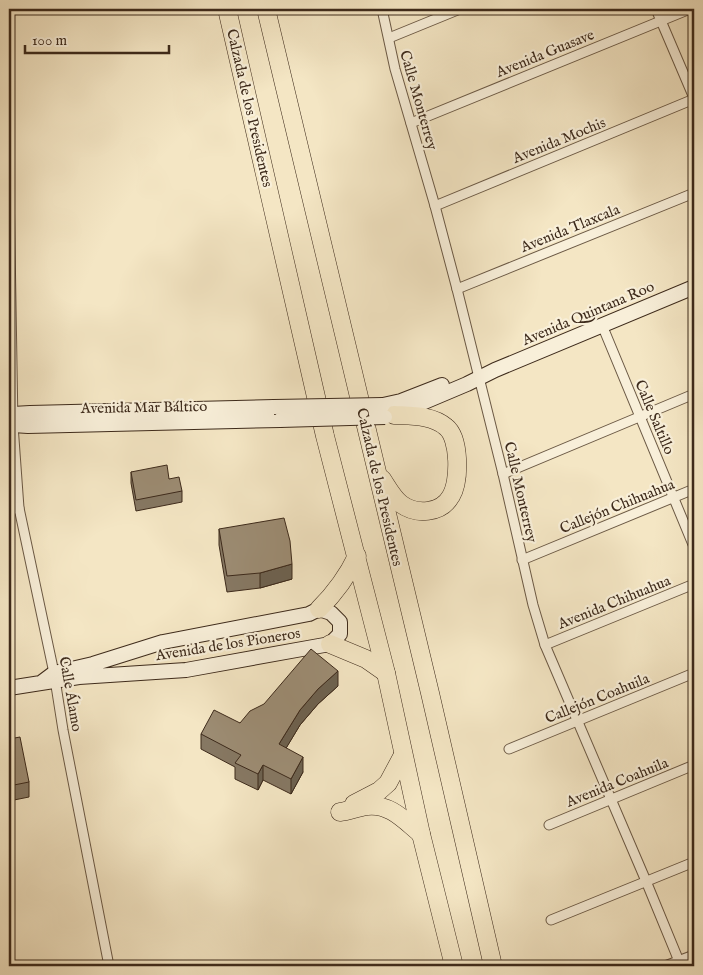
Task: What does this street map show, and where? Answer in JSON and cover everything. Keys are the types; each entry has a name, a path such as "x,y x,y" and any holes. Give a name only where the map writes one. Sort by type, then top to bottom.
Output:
{"highway":[{"name":"Calzada de los Presidentes","path":"227,9 325,436 386,673 421,834 454,966"},
{"name":"Calzada de los Presidentes","path":"266,9 493,966"},
{"path":"376,470 400,504 412,510 422,512 434,510 451,496 454,487 457,470 456,452 452,436 447,427 430,419 387,413"},
{"path":"319,609 349,573 356,556"},
{"path":"330,644 366,660 386,673"},
{"path":"403,755 388,783 379,791 340,812 366,806 377,806 396,813 421,834"}],"street":[{"name":"Calle Monterrey","path":"382,9 392,56 457,289 503,474 522,560 545,646 680,964"},
{"path":"389,38 460,9"},
{"path":"656,9 694,99"},
{"name":"Avenida Guasave","path":"411,123 690,9"},
{"name":"Avenida Mochis","path":"435,206 694,99"},
{"name":"Calle Álamo","path":"9,183 11,420 19,508 50,678 109,966"},
{"name":"Avenida Tlaxcala","path":"457,289 694,193"},
{"name":"Avenida Quintana Roo","path":"387,413 401,400 495,370 694,287"},
{"name":"Calle Saltillo","path":"602,325 694,547"},
{"path":"503,474 694,394"},
{"name":"Avenida Mar Báltico","path":"11,420 387,413"},
{"name":"Callejón Chihuahua","path":"522,560 694,490"},
{"path":"9,510 19,508"},
{"name":"Avenida Chihuahua","path":"545,646 694,584"},
{"path":"319,609 331,613 340,622 340,634 330,644"},
{"name":"Avenida de los Pioneros","path":"9,688 50,678 164,642 309,614 319,609"},
{"name":"Avenida de los Pioneros","path":"50,678 186,670 330,644"},
{"path":"115,657 113,667 118,674"},
{"name":"Callejón Coahuila","path":"509,749 694,673"},
{"name":"Avenida Coahuila","path":"549,825 694,765"},
{"path":"551,920 694,862"},
{"path":"665,966 680,964 694,955"}],"building":[{"path":"167,465 169,479 179,477 182,491 136,500 131,472"},
{"path":"284,518 290,541 292,564 260,573 227,576 219,529"},
{"path":"311,649 338,671 318,689 300,710 279,744 303,757 291,779 263,765 258,774 235,763 241,755 201,734 214,710 240,723 250,711 264,704"},
{"path":"20,737 29,782 9,786 9,739"}]}
